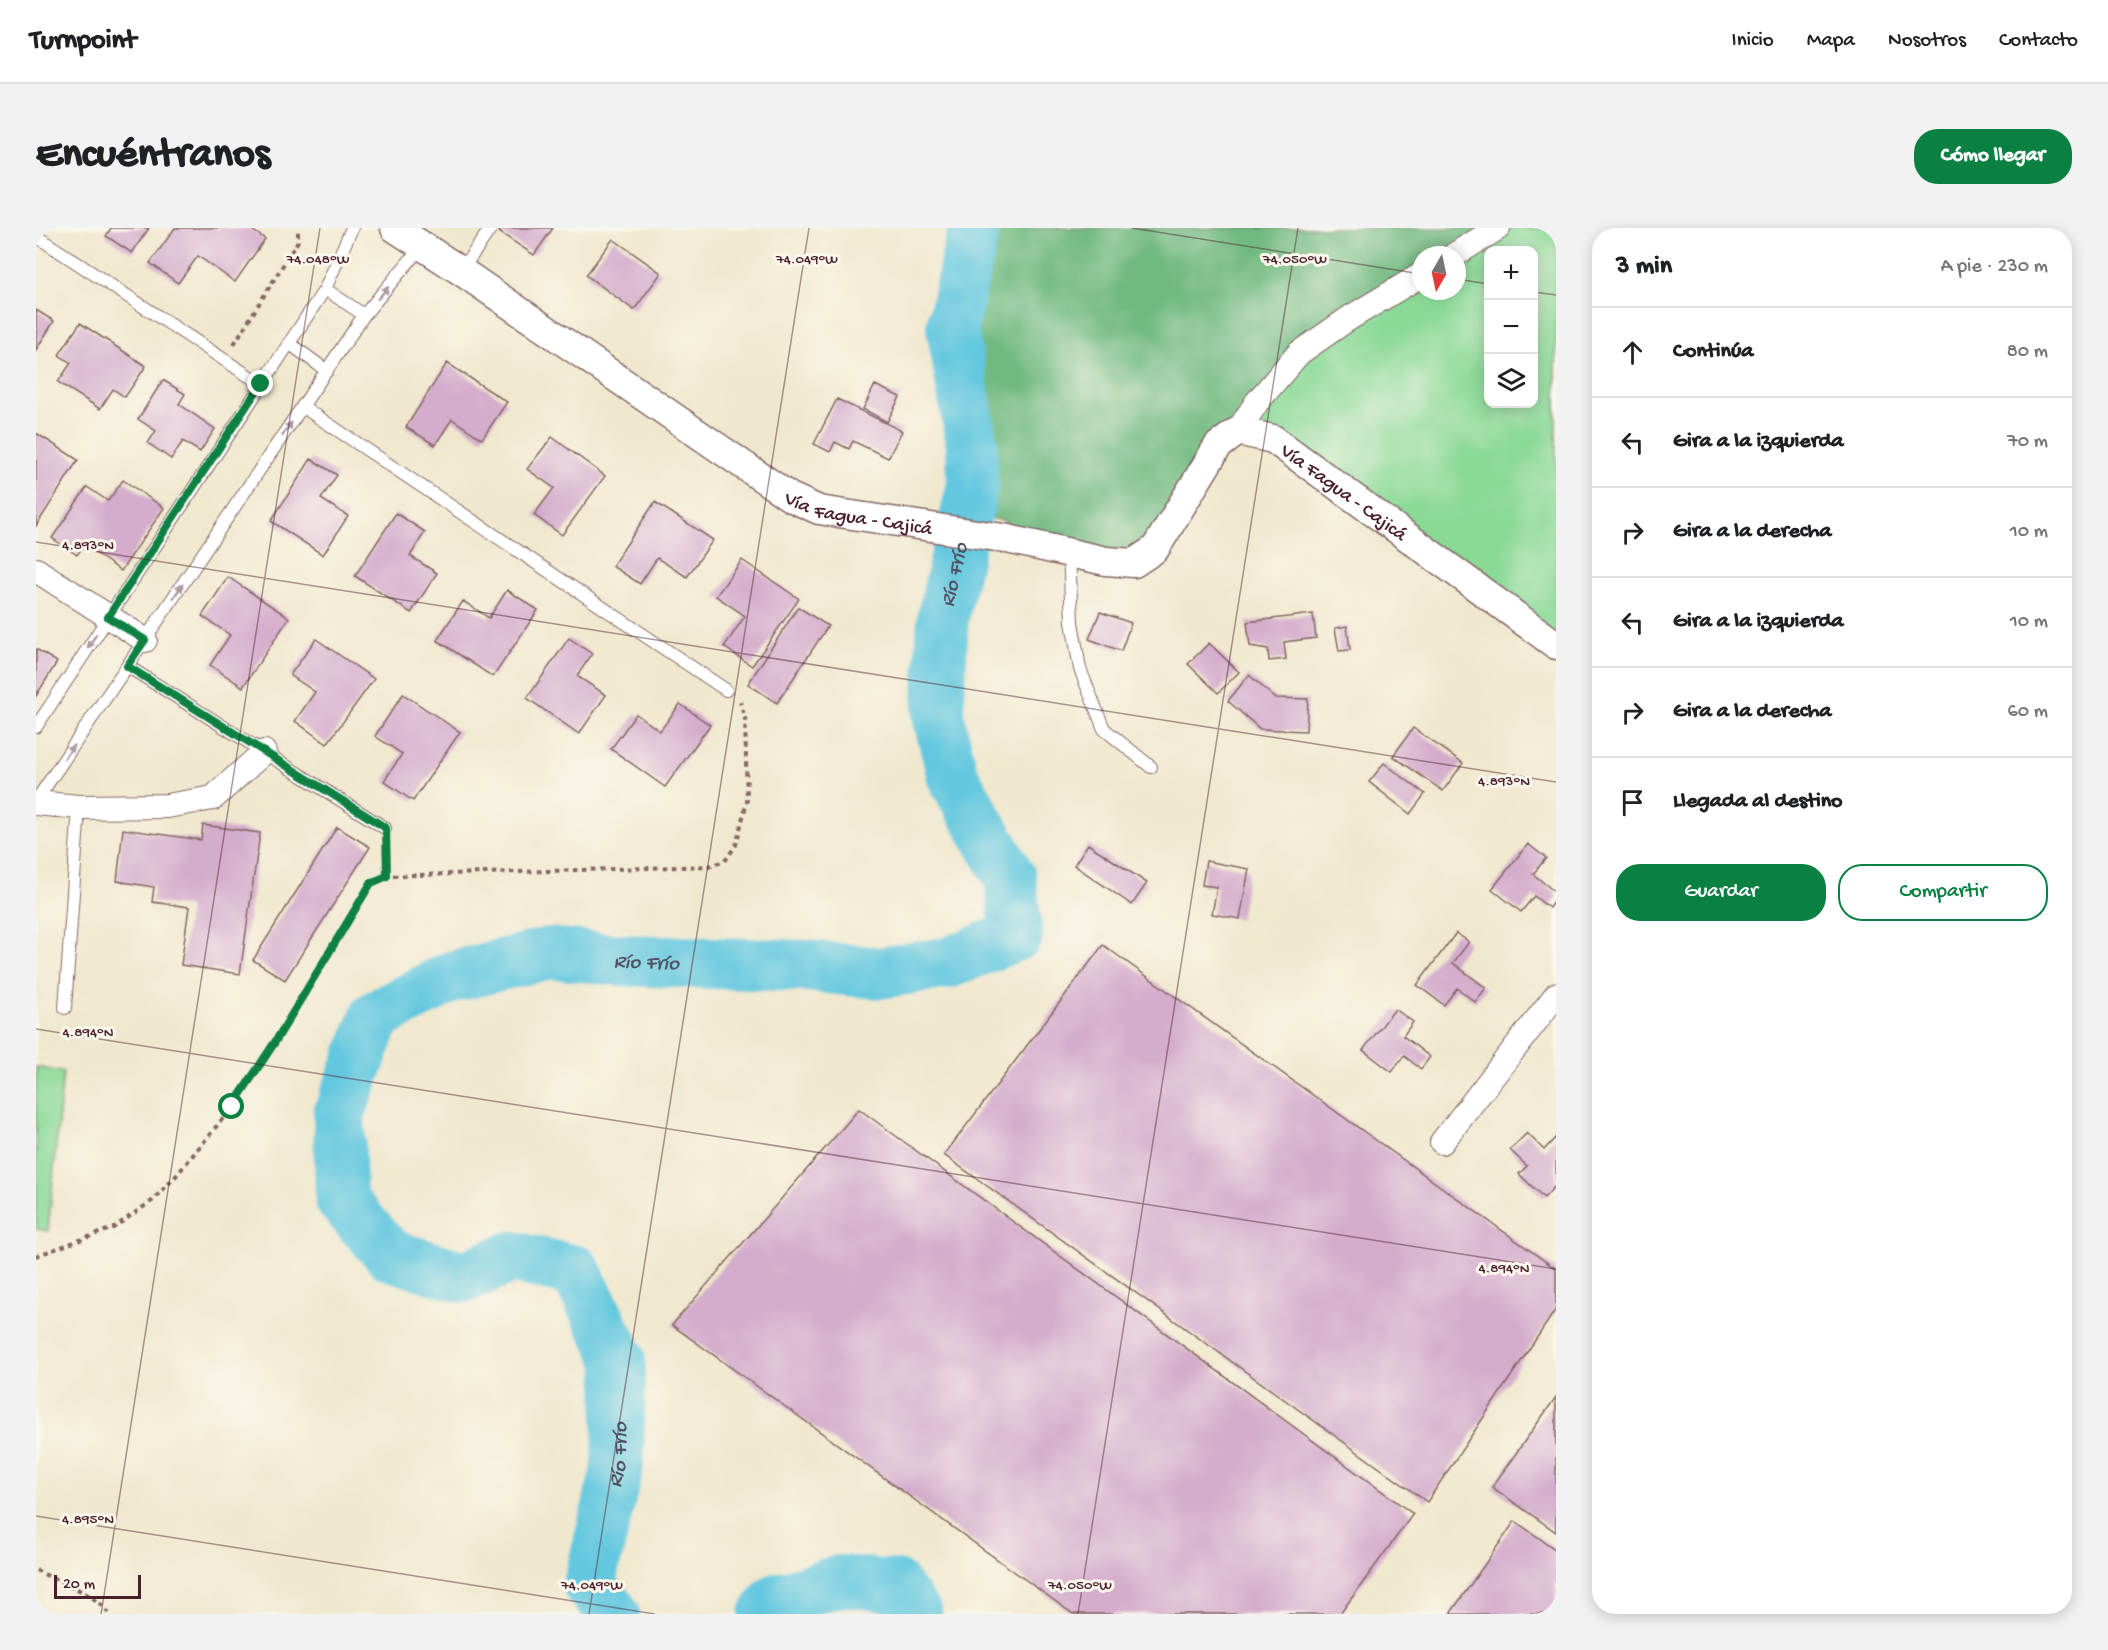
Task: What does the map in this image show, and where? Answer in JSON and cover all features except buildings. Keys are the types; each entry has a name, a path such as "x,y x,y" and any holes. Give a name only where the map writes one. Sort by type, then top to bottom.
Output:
{"street":[{"name":"Vía Fagua - Cajicá","path":"395,228 790,497 819,510 1003,538 1106,561 1134,564 1155,549 1218,446 1238,431 1273,439 1556,645"},
{"path":"1466,248 1498,228"},
{"path":"1238,431 1257,402 1299,353 1348,319 1412,280"},
{"path":"36,570 145,640"},
{"path":"36,802 79,807 167,806 213,798 264,752"},
{"path":"1442,1142 1556,995"}],"lane":[{"path":"36,726 325,289 352,228"},
{"path":"461,271 491,228"},
{"path":"36,236 261,384"},
{"path":"36,802 364,315 422,246"},
{"path":"325,289 364,315"},
{"path":"289,343 327,371"},
{"path":"303,406 726,690"},
{"path":"1069,553 1072,622 1080,669 1104,729 1151,767"},
{"path":"127,666 386,828"},
{"path":"65,1008 79,807"}],"path":[{"path":"224,359 298,241 298,228"},
{"path":"36,1256 113,1228 152,1201 176,1176 232,1107 257,1070 371,883 387,876 710,866 725,861 736,845 747,801 745,718 741,704 734,694 726,690"},
{"path":"386,828 387,876"},
{"path":"36,1570 88,1595 109,1614"}],"green space":[{"path":"971,228 1498,228 1466,248 1412,246 1412,281 1299,353 1134,563 1003,538 1006,521 965,514 973,484 972,444 952,327 973,231"},
{"path":"1498,228 1556,228 1556,645 1238,431 1299,353 1412,281 1412,300 1466,300 1466,249"},
{"path":"36,1067 63,1072 48,1231 36,1229"}],"waterway":[{"name":"Río Frío","path":"614,1614 589,1585 618,1465 620,1360 575,1271 512,1257 464,1277 390,1255 341,1200 339,1114 376,1016 451,977 550,953 620,960 807,966 879,973 948,963 1017,935 1010,877 953,777 938,715 943,617 973,484 972,444 952,327 974,228"},
{"name":"Río Frío","path":"765,1614 775,1600 839,1581 895,1586 916,1614"}],"route":[{"path":"232,1107 275,1042 371,883 387,876 386,828 127,666 145,640 108,617 261,384"}]}
